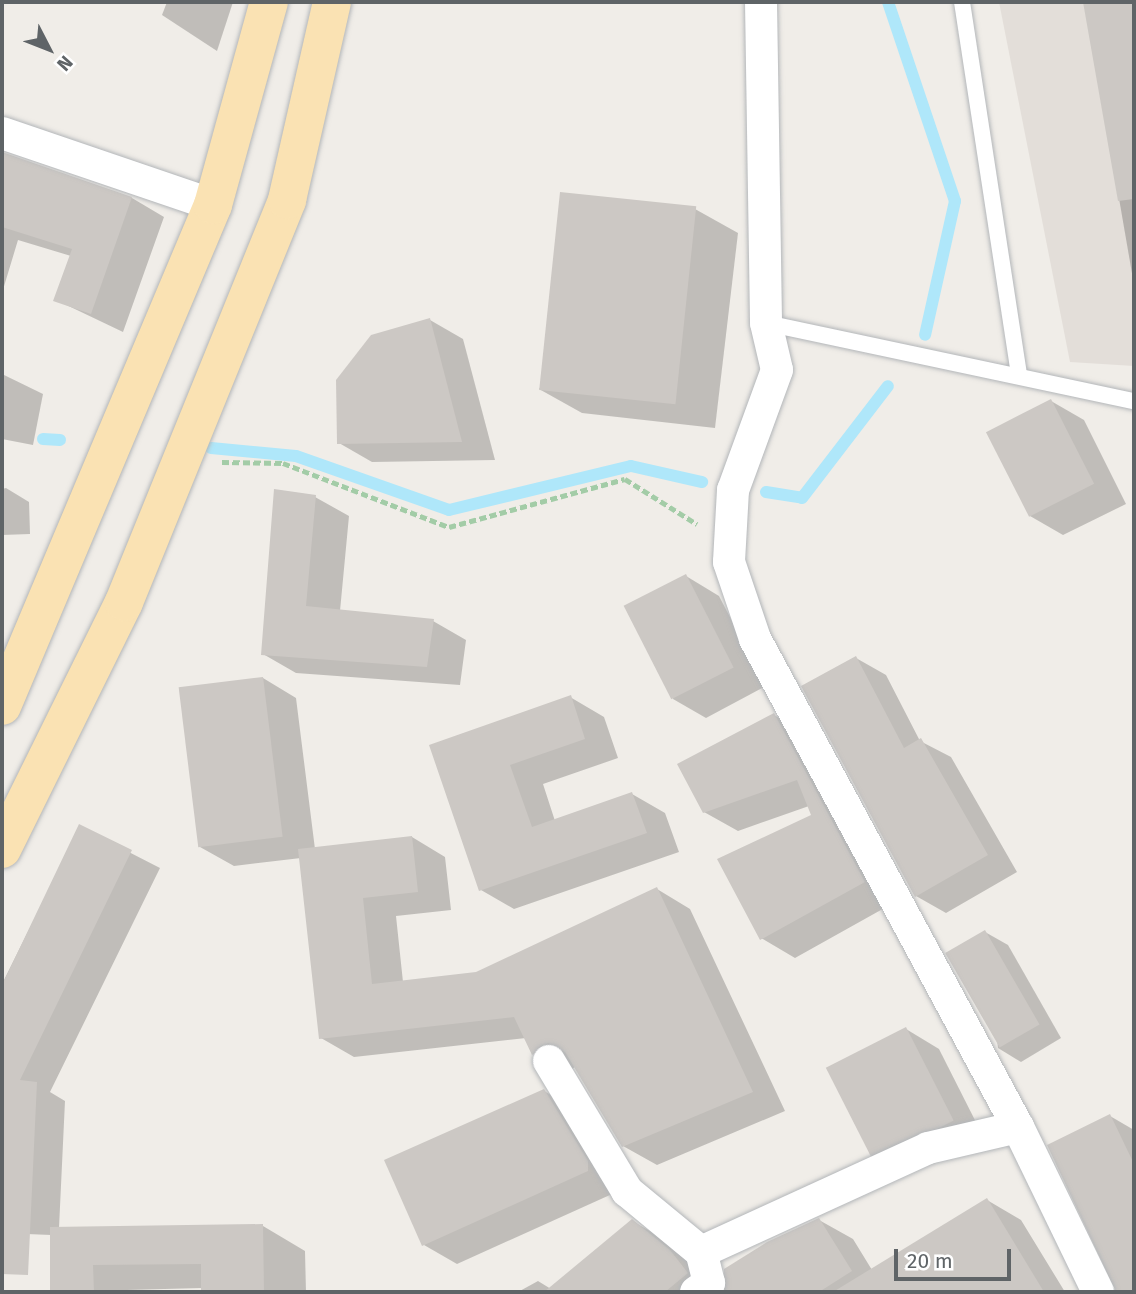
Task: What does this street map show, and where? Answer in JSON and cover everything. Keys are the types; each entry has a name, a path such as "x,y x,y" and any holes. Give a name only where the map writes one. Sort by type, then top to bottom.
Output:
{"main road":[{"path":"2,706 213,205 269,2"},
{"path":"2,849 124,602 287,200 332,2"}],"street":[{"path":"761,2 766,323 777,370 733,490 729,562 755,639 1018,1127 1098,1292"},
{"path":"2,133 213,205"},
{"path":"549,1061 627,1191 701,1252 705,1289"},
{"path":"701,1252 928,1148 1018,1127"}],"lane":[{"path":"962,2 1019,374"},
{"path":"766,323 1019,374 1134,401"}],"path":[{"path":"181,461 283,463 449,527 625,479 730,545"}],"shaded area":[{"path":"999,2 1134,2 1134,366 1070,362"}],"building":[{"path":"1083,2 1134,2 1134,199 1118,201"},
{"path":"2,152 132,197 91,314 53,301 72,249 2,227"},
{"path":"560,192 696,206 675,404 539,390"},
{"path":"430,318 462,442 337,444 336,380 371,335"},
{"path":"1051,399 1094,484 1029,517 986,432"},
{"path":"274,489 316,495 306,606 434,619 427,667 261,655"},
{"path":"686,574 734,668 671,699 624,606"},
{"path":"856,656 904,748 921,738 988,855 915,897 801,686"},
{"path":"263,677 283,837 198,847 179,687"},
{"path":"571,695 585,739 510,765 532,827 632,792 647,833 479,891 429,745"},
{"path":"774,713 865,882 760,940 717,859 811,815 797,780 703,813 677,764"},
{"path":"79,824 132,850 20,1080 37,1082 28,1275 2,1274 2,985"},
{"path":"412,836 418,892 363,898 372,984 476,972 657,887 753,1092 622,1147 565,1052 548,1043 532,1055 514,1017 319,1039 298,849"},
{"path":"985,930 1040,1024 1000,1047 945,953"},
{"path":"906,1027 954,1121 873,1161 826,1068"},
{"path":"544,1089 588,1161 588,1171 422,1246 384,1160"},
{"path":"1110,1114 1134,1164 1134,1292 1116,1292 1047,1145"},
{"path":"987,1198 1044,1292 833,1292"},
{"path":"819,1218 852,1271 819,1292 724,1292 724,1269 767,1242"},
{"path":"632,1219 670,1250 688,1273 665,1292 544,1292"},
{"path":"263,1224 264,1292 201,1292 201,1264 93,1265 94,1292 50,1292 50,1227"}],"waterway":[{"path":"888,2 955,201 925,335"},
{"path":"766,492 802,498 888,386"},
{"path":"43,439 60,440"},
{"path":"211,448 296,456 449,510 631,466 702,482"}]}
